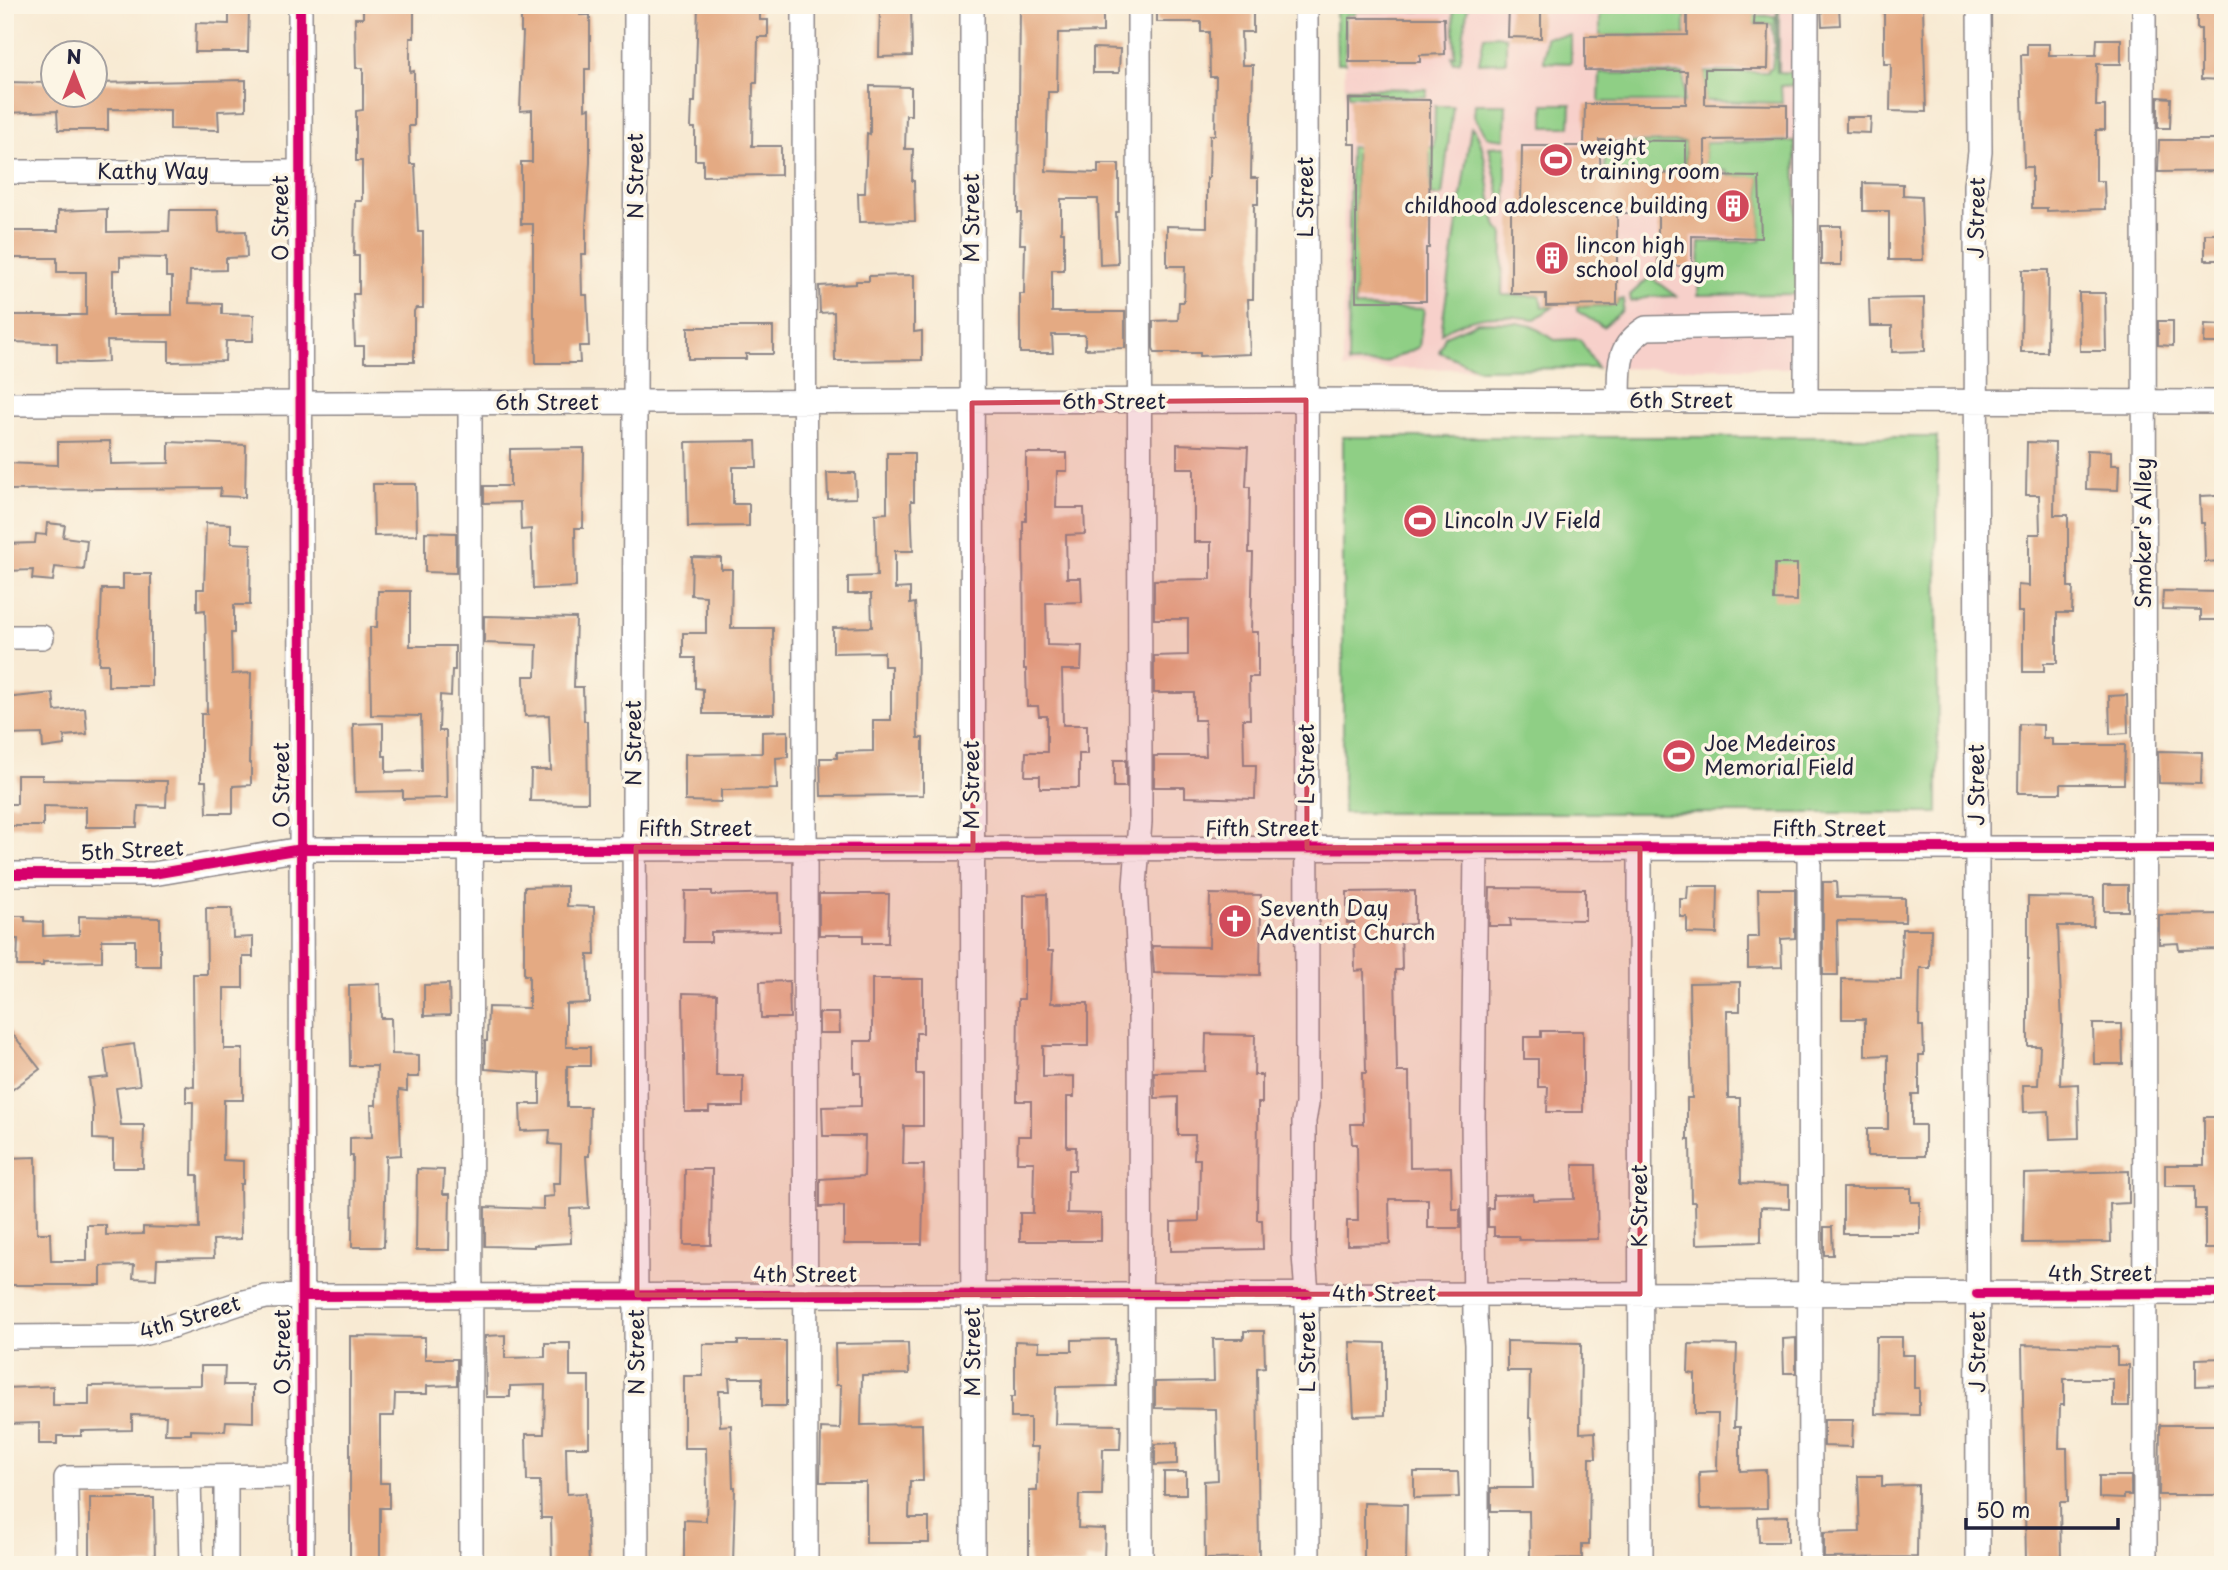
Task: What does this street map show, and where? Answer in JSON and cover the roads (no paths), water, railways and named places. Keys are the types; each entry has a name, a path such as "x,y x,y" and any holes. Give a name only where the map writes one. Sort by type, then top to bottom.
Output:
{"street":[{"name":"O Street","path":"300,5 302,1565"},
{"name":"N Street","path":"636,5 634,539 637,1565"},
{"path":"804,5 806,1565"},
{"name":"M Street","path":"972,5 973,1565"},
{"path":"1139,5 1140,821 1135,885 1140,982 1141,1565"},
{"name":"L Street","path":"1306,5 1307,1104 1304,1121 1304,1255 1307,1294 1308,1565"},
{"path":"1805,401 1807,5"},
{"name":"J Street","path":"1978,1565 1976,185 1980,152 1979,5"},
{"name":"Smoker's Alley","path":"2144,5 2145,1565"},
{"name":"Kathy Way","path":"5,172 300,172"},
{"path":"1619,401 1621,356 1631,338 1646,328 1806,325"},
{"name":"6th Street","path":"5,404 1306,400 2223,402"},
{"path":"470,403 471,1565"},
{"path":"5,637 42,637"},
{"path":"1476,848 1473,1116 1477,1565"},
{"name":"K Street","path":"1640,848 1641,1565"},
{"path":"1809,848 1810,1565"},
{"name":"Fifth Street","path":"301,849 2223,848"},
{"name":"5th Street","path":"5,874 153,874 301,849"},
{"name":"4th Street","path":"5,1337 134,1336 265,1297 302,1296 2223,1293"},
{"path":"67,1565 66,1479 302,1476"},
{"path":"226,1477 226,1565"},
{"path":"189,1478 191,1565"}],"place":[{"name":"weight training room","path":"1556,160"},
{"name":"childhood adolescence building","path":"1733,206"},
{"name":"lincon high school old gym","path":"1552,258"},
{"name":"Lincoln JV Field","path":"1420,521"},
{"name":"Joe Medeiros Memorial Field","path":"1679,756"},
{"name":"Seventh Day Adventist Church","path":"1235,921"}]}
